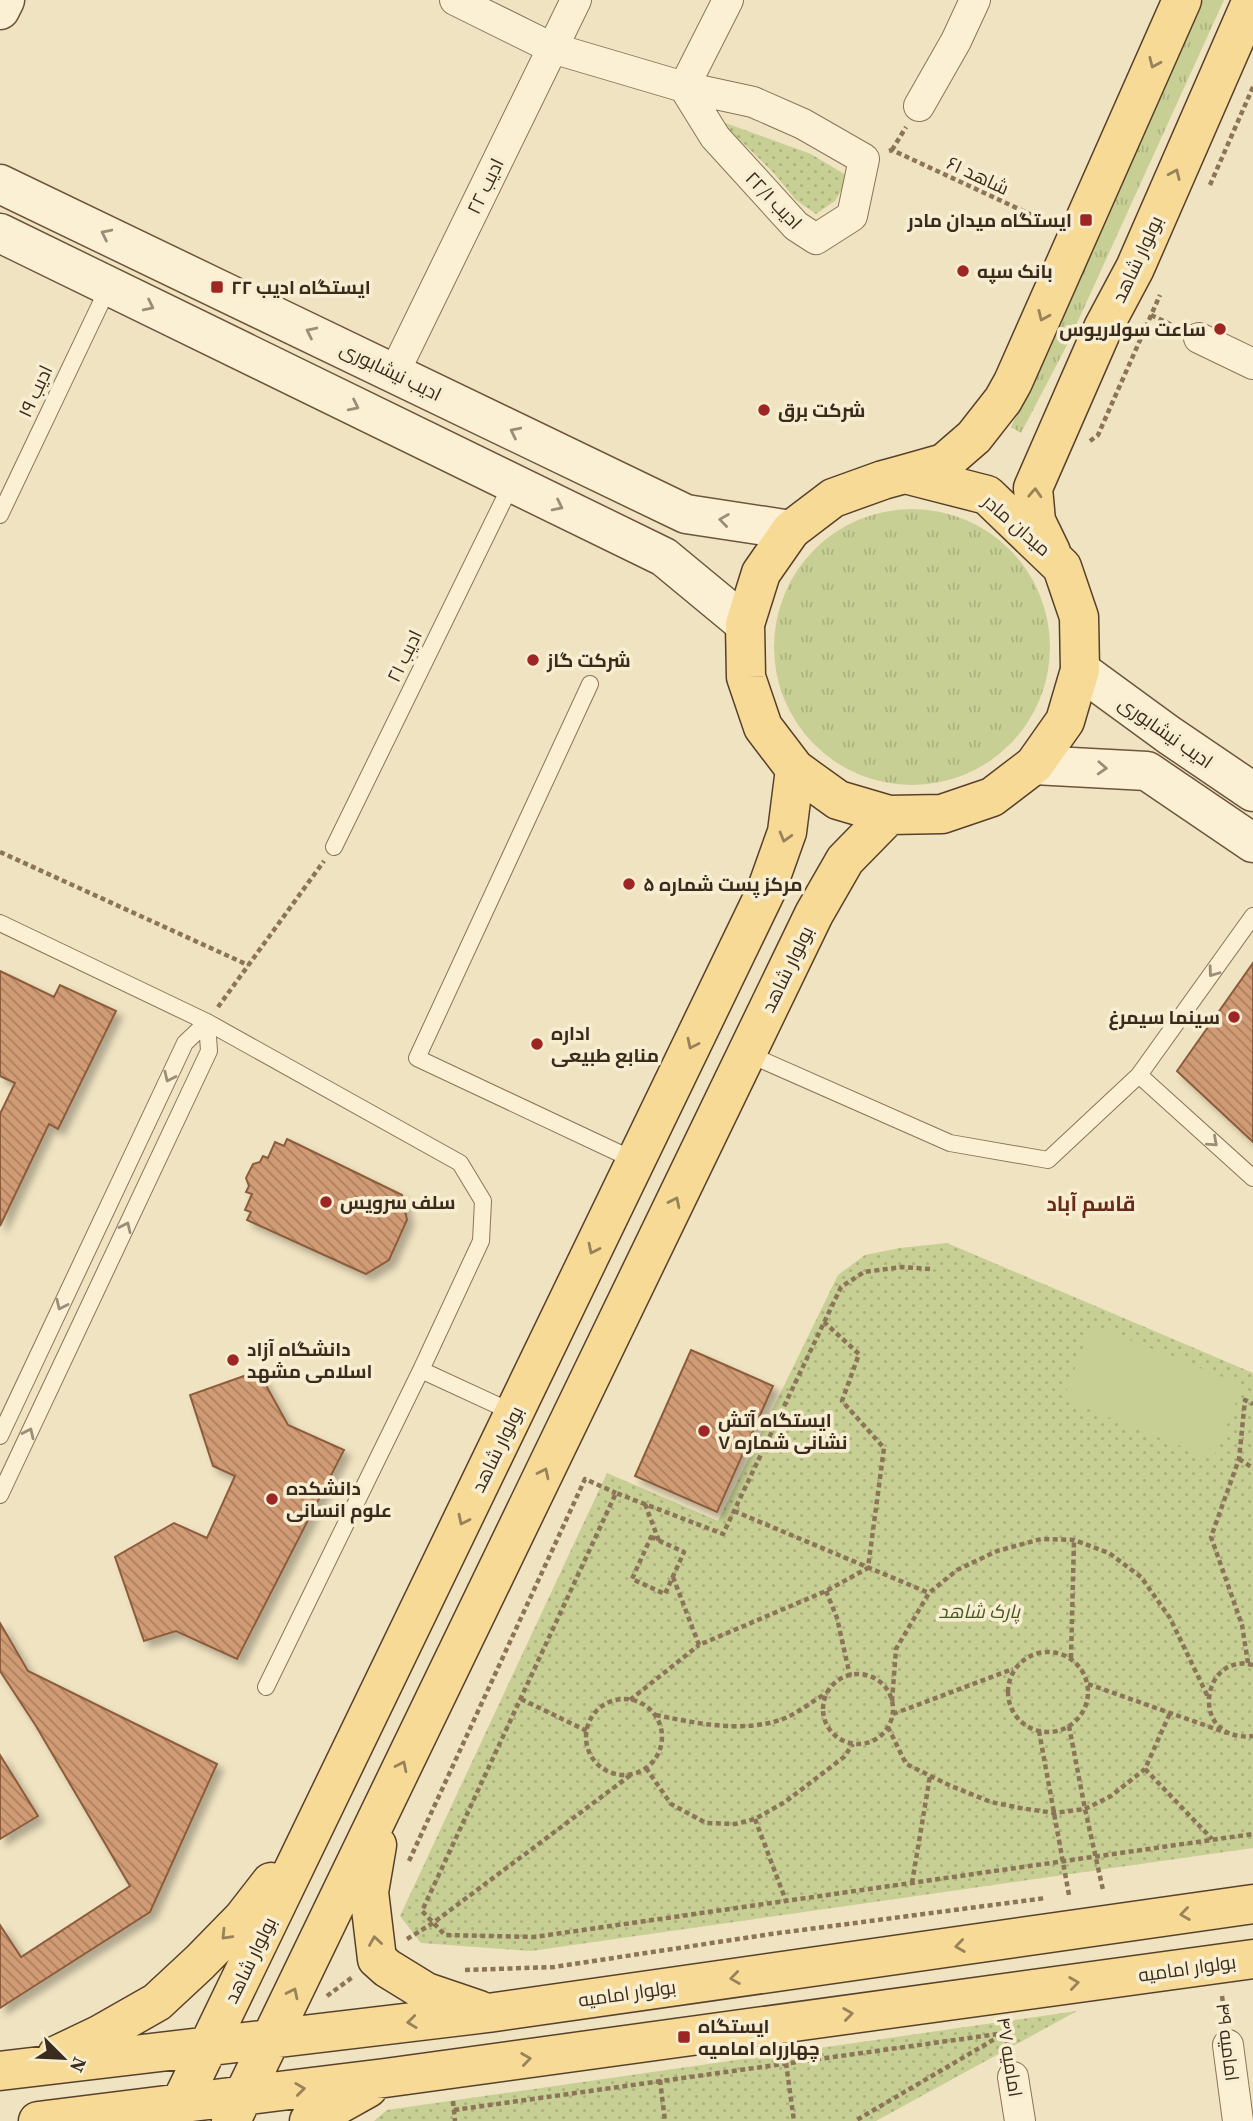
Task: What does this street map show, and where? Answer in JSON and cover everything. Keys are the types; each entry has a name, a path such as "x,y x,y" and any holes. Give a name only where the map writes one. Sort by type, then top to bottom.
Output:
{"main road":[{"path":"0,10 5,0"},
{"path":"905,474 944,463 974,437 1003,400 1079,236 1182,0"},
{"name":"بولوار شاهد","path":"1054,557 1037,521 1033,488 1103,328 1135,268 1252,0"},
{"name":"ادیب نیشابوری","path":"0,184 687,514 791,530"},
{"path":"0,233 664,557 745,624"},
{"name":"میدان مادر","path":"905,474 987,495 1054,557 1062,567 1079,617 1080,670 1065,721 1034,765 992,797 942,814 889,815 838,800 795,769 763,727 746,677 745,624 761,573 791,530 833,498 905,474"},
{"name":"ادیب نیشابوری","path":"1080,670 1253,792"},
{"path":"1034,765 1147,771 1253,843"},
{"name":"بولوار شاهد","path":"176,2112 766,891 787,832 795,769"},
{"name":"بولوار شاهد","path":"237,2108 814,914 845,860 889,815"},
{"path":"385,1801 369,1892 377,1959 426,1992 488,2013"},
{"path":"15,2070 99,2035 157,2002 243,1918 315,1825"},
{"name":"بولوار امامیه","path":"15,2070 488,2013 1253,1904"},
{"name":"بولوار امامیه","path":"38,2121 237,2108 385,2078 1236,1961"},
{"path":"309,2121 385,2078"}],"street":[{"path":"455,0 552,48 684,86 752,102 803,124 864,159"},
{"name":"ادیب ۲۲","path":"394,373 576,0"},
{"path":"684,86 728,0"},
{"path":"919,106 956,41 975,0"},
{"name":"ادیب ۲۲/۱","path":"684,86 715,138 796,226 816,239 852,216 864,159"},
{"path":"1199,338 1253,364"},
{"name":"امامیه ۴۹","path":"1228,2045 1238,2121"},
{"name":"امامیه ۴۷","path":"1013,2077 1020,2121"}],"lane":[{"name":"ادیب ۱۹","path":"0,515 108,286"},
{"name":"ادیب ۲۱","path":"334,848 512,483"},
{"path":"590,684 416,1058 636,1161"},
{"path":"746,1053 950,1143 1048,1160 1139,1075 1253,916"},
{"path":"0,923 207,1022 460,1163 482,1201 481,1241 422,1370 266,1687"},
{"path":"0,1436 185,1043 207,1022"},
{"path":"0,1495 209,1051 207,1022"},
{"path":"1139,1075 1253,1178"},
{"path":"422,1370 514,1413"}],"path":[{"name":"شاهد ۶۱","path":"864,159 892,150 1079,236"},
{"path":"207,1022 334,848"},
{"path":"0,852 248,965"},
{"path":"405,1870 585,1479 723,1534 841,1287 864,1272 902,1267 930,1269"},
{"path":"824,1322 859,1354 842,1401 884,1448 868,1568"},
{"path":"1227,1733 1216,1724 1209,1711 1208,1697 1212,1683 1221,1672 1234,1665 1251,1664 1242,1625 1211,1537 1239,1459 1245,1400 1253,1404"},
{"path":"1239,1459 1253,1468"},
{"path":"616,1493 422,1911 445,1935 534,1937 1253,1834"},
{"path":"645,1504 660,1541"},
{"path":"734,1511 929,1593"},
{"path":"651,1537 684,1552 673,1577 665,1594 632,1579 651,1537"},
{"path":"829,1692 824,1702 824,1713 833,1734 842,1741 853,1744 873,1741 882,1735 893,1714 896,1649 929,1593 957,1570 997,1551 1041,1539 1074,1540 1109,1553 1141,1577 1170,1618 1208,1697"},
{"path":"1071,1658 1074,1540"},
{"path":"630,1700 699,1645 826,1591 868,1568"},
{"path":"673,1577 699,1645"},
{"path":"826,1591 837,1618 850,1675"},
{"path":"1047,1651 1071,1658 1084,1674 1088,1684 1085,1708 1079,1718 1069,1726 1049,1732 1027,1726 1017,1718 1007,1693 1015,1668 1035,1653 1047,1651"},
{"path":"893,1714 1015,1668"},
{"path":"632,1774 608,1772 590,1755 586,1743 590,1719 607,1703 630,1700 655,1715 706,1725 750,1725 781,1720 829,1692 842,1679 861,1674 881,1683 892,1701"},
{"path":"1088,1684 1227,1733 1241,1737 1253,1736"},
{"path":"521,1699 587,1731"},
{"path":"888,1727 906,1764 951,1786 991,1801 1054,1813 1085,1809 1111,1796 1145,1769 1170,1713"},
{"path":"324,1999 377,1959 433,1923 632,1774 646,1768 654,1760 662,1738 655,1715"},
{"path":"1069,1726 1103,1890 1092,1892"},
{"path":"1039,1731 1069,1895"},
{"path":"646,1768 671,1804 706,1823 735,1824 755,1819 785,1802 844,1758 853,1744"},
{"path":"1145,1769 1212,1840"},
{"path":"912,1883 930,1776"},
{"path":"755,1819 786,1901"},
{"path":"458,1970 554,1967 771,1934 1081,1893"},
{"name":"امامیه ۴۹","path":"1228,2045 1236,1961"},
{"name":"امامیه ۴۷","path":"1000,1993 1013,2077"},
{"path":"782,2024 794,2121"},
{"path":"454,2110 1005,2033"},
{"path":"855,2121 1005,2033"},
{"path":"659,2071 666,2121"},
{"path":"453,2101 455,2121"}],"green space":[{"path":"1203,0 1224,0 1068,343 1021,433 1011,427"},
{"path":"720,121 811,154 849,177 835,201 816,214 796,200 772,171"},
{"path":"912,509 952,515 977,525 999,540 1019,560 1034,582 1044,607 1050,647 1044,687 1034,712 1019,734 999,754 977,769 952,779 912,785 872,779 847,769 825,754 805,734 790,712 780,687 774,647 780,607 790,582 805,560 825,540 847,525 872,515"},
{"name":"پارک شاهد","path":"947,1243 1253,1373 1253,1848 531,1951 421,1943 400,1916 607,1473 718,1521 838,1275 865,1255"},
{"path":"1092,1325 1243,1385 1213,1459 1063,1399"},
{"path":"1077,2011 876,2121 374,2121 387,2110"}],"building":[{"name":"سینما سیمرغ","path":"1253,963 1253,1142 1177,1071"},
{"path":"0,971 54,997 60,985 116,1011 58,1129 49,1124 0,1226 0,1114 15,1083 0,1076"},
{"name":"سلف سرویس","path":"287,1139 402,1195 407,1220 389,1260 366,1274 247,1220 251,1212 245,1210 252,1194 246,1192 249,1186 246,1178 253,1164 260,1162 263,1156 268,1158 275,1142 284,1146"},
{"name":"ایستگاه آتش نشانی شماره ۷","path":"691,1350 773,1386 717,1512 635,1476"},
{"name":"دانشکده علوم انسانی","path":"258,1371 288,1425 344,1450 237,1659 176,1631 144,1641 115,1557 174,1523 207,1538 235,1476 213,1466 190,1395"},
{"path":"0,1623 28,1671 217,1764 150,1912 0,2008 0,1925 21,1957 130,1886 36,1726 0,1671"},
{"path":"0,1755 38,1816 0,1839"}],"place":[{"name":"ایستگاه میدان مادر","path":"1086,220"},
{"name":"بانک سپه","path":"963,271"},
{"name":"ایستگاه ادیب ۲۲","path":"217,287"},
{"name":"ساعت سولاریوس","path":"1220,329"},
{"name":"شرکت برق","path":"764,410"},
{"name":"شرکت گاز","path":"533,660"},
{"name":"مرکز پست شماره ۵","path":"629,884"},
{"name":"سینما سیمرغ","path":"1234,1017"},
{"name":"اداره منابع طبیعی","path":"537,1044"},
{"name":"سلف سرویس","path":"326,1202"},
{"name":"دانشگاه آزاد اسلامی مشهد","path":"233,1360"},
{"name":"ایستگاه آتش نشانی شماره ۷","path":"704,1431"},
{"name":"دانشکده علوم انسانی","path":"272,1499"},
{"name":"ایستگاه چهارراه امامیه","path":"684,2037"}],"district":[{"name":"قاسم آباد","path":"1091,1204"}]}
